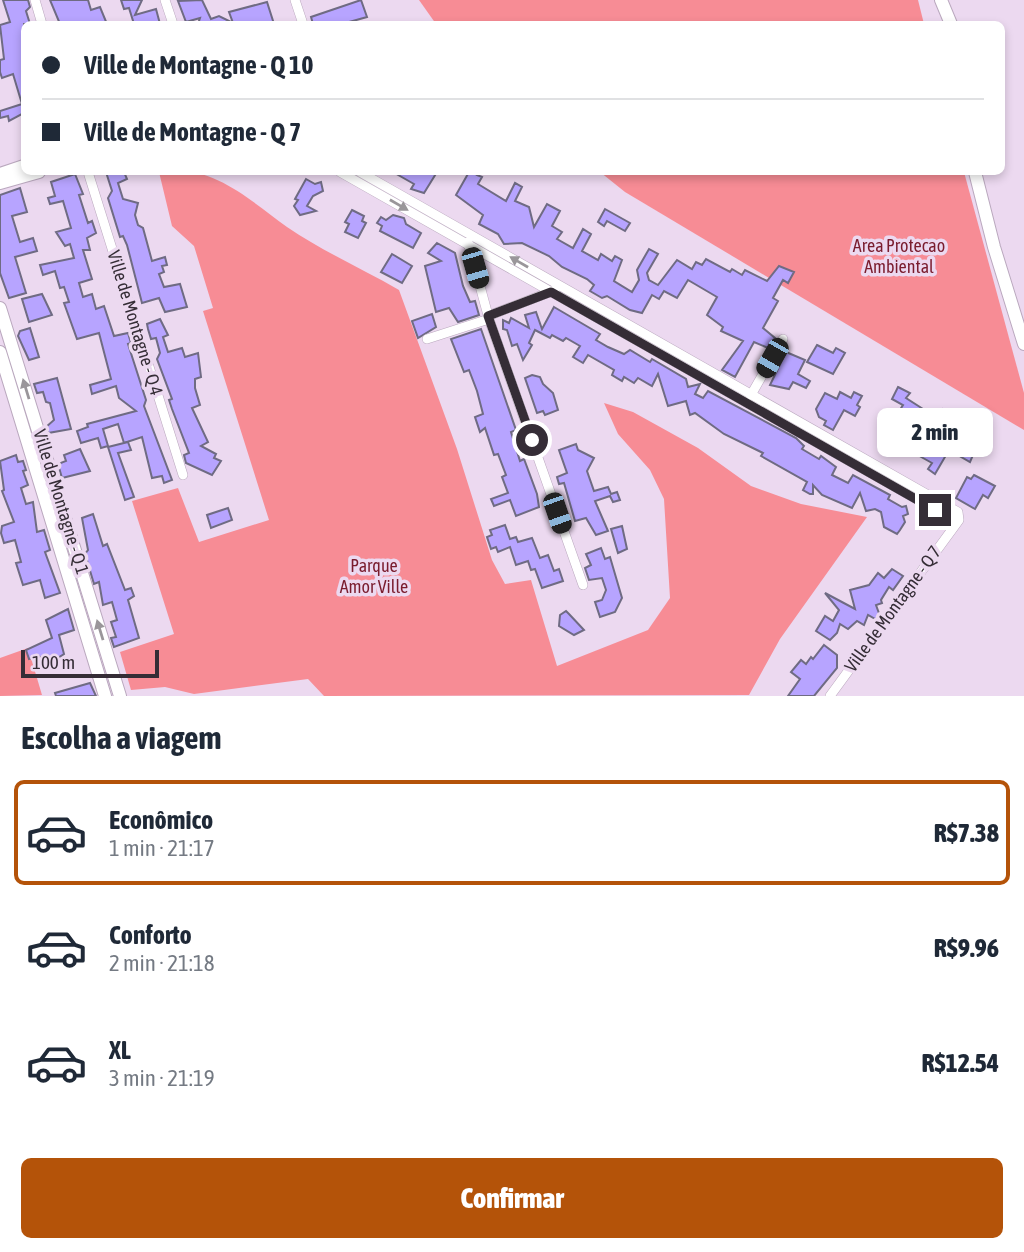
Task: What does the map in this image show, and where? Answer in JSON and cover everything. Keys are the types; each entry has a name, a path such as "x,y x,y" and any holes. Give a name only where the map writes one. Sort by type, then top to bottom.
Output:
{"street":[{"path":"35,0 41,21"},
{"path":"165,0 172,21"},
{"path":"295,0 302,21"},
{"path":"941,0 950,21"},
{"path":"0,174 21,167"},
{"path":"0,183 28,175"},
{"name":"Ville de Montagne - Q 4","path":"89,175 183,475"},
{"path":"345,175 551,292 738,393 751,395 954,509 960,516 957,522 738,393 562,286 365,175"},
{"path":"976,175 994,247 1024,344"},
{"path":"466,232 489,317 583,585"},
{"path":"427,339 489,317 562,286"},
{"name":"Ville de Montagne - Q 1","path":"0,309 4,336 81,567 120,695"},
{"path":"751,395 783,339"},
{"name":"Ville de Montagne - Q 1","path":"0,352 105,695"},
{"name":"Ville de Montagne - Q 7","path":"830,695 957,522"},
{"path":"67,570 81,567"}],"green space":[{"path":"419,0 918,0 923,21 434,21"},
{"name":"Parque Amor Ville","path":"160,175 203,175 243,195 300,236 399,290 457,449 492,560 505,584 531,580 557,666 648,630 670,598 664,499 650,470 618,434 604,403 633,412 698,448 751,486 801,504 867,517 780,639 749,695 324,696 308,679 194,694 165,687 131,690 120,652 174,634 132,501 178,488 199,542 269,520 203,311 213,308 194,246 172,226"},
{"name":"Area Protecao Ambiental","path":"604,175 965,175 1024,393 1024,430 625,192"},
{"path":"28,648 42,695 0,696 0,658"}],"building":[{"path":"3,0 28,0 30,7 26,11 29,21 21,21 21,101 13,74 2,78 0,72 0,60 4,59 0,25 10,22"},
{"path":"50,0 88,0 91,10 100,7 106,21 59,21"},
{"path":"121,0 142,0 135,15 156,9 159,21 133,21 129,8 124,9"},
{"path":"202,0 211,19 219,16 229,21 199,21 200,18 186,21 178,1"},
{"path":"361,0 367,17 353,21 312,21 311,17"},
{"path":"267,2 273,21 232,21 229,12"},
{"path":"21,104 21,115 9,121 8,116 0,118 0,111"},
{"path":"75,175 83,194 79,195 88,223 92,221 96,233 87,238 90,250 83,250 92,279 79,283 83,297 92,294 96,309 104,306 114,336 128,333 131,343 128,344 146,400 144,406 172,480 164,483 162,476 152,478 142,437 124,443 118,424 103,429 108,446 101,448 98,438 81,443 77,431 88,427 87,424 136,411 119,398 116,386 92,394 90,385 111,379 99,333 77,339 64,303 69,302 64,287 60,288 55,271 43,275 40,265 74,258 70,244 65,246 56,232 71,228 63,201 50,204 48,198 55,196 51,182"},
{"path":"107,175 125,175 127,179 118,183 123,199 138,203 135,215 138,225 143,228 152,261 165,257 167,265 162,266 164,272 159,274 164,287 180,284 187,307 165,312 159,298 142,303 127,245 123,236 120,237 108,198 112,191"},
{"path":"398,175 435,175 424,193 411,189 414,184"},
{"path":"467,175 482,177 478,184 506,201 515,183 522,187 515,201 529,207 534,227 547,204 560,211 552,226 562,232 557,239 573,248 583,229 591,234 582,251 598,260 601,254 612,261 615,256 622,260 614,281 632,292 639,280 637,270 649,249 658,254 647,273 649,280 658,285 677,260 692,269 696,262 702,265 706,259 730,272 732,269 742,275 745,270 767,281 779,266 794,272 788,283 783,280 773,298 778,301 763,328 775,338 768,348 754,342 735,377 722,370 743,341 721,331 723,327 707,315 717,297 688,280 677,298 664,291 659,299 652,295 642,313 630,310 607,296 602,298 590,291 594,285 587,279 562,267 549,256 522,243 504,244 498,234 479,224 483,215 456,195"},
{"path":"306,179 315,184 321,182 323,191 313,196 307,206 316,211 300,215 294,206 298,200 295,199"},
{"path":"20,188 27,212 12,216 20,242 33,238 37,251 15,257 26,293 9,298 0,273 0,195"},
{"path":"605,209 630,223 625,231 607,221 604,226 598,222"},
{"path":"352,210 364,216 362,221 366,223 358,238 345,232 349,224 345,222"},
{"path":"393,215 404,218 406,224 421,233 413,248 380,231 382,226 377,223 381,217 386,220"},
{"path":"437,243 455,253 463,286 470,302 475,301 479,315 458,322 449,308 436,312 425,266 441,261 428,253"},
{"path":"392,254 412,266 402,283 381,272"},
{"path":"42,294 52,315 29,322 22,299"},
{"path":"554,307 600,334 596,340 608,347 624,354 630,350 650,362 652,359 686,379 688,387 700,384 695,394 703,398 708,391 796,438 804,446 802,449 819,459 821,456 836,467 832,475 848,483 853,475 890,495 888,499 902,507 906,506 908,514 903,516 905,522 900,530 897,534 884,527 881,512 875,509 866,511 860,493 852,508 822,495 813,485 813,494 810,494 803,490 807,482 761,456 763,453 724,434 695,413 690,415 686,401 668,406 658,374 652,386 638,378 634,383 624,377 622,381 612,375 614,370 588,355 583,363 573,357 580,346 566,338 563,341 552,335 550,338 535,330 529,343 532,345 523,360 517,344 512,346 507,330 503,329 503,320 509,323 511,318 529,328 525,315 536,312 542,329"},
{"path":"432,314 436,327 418,338 412,321"},
{"path":"160,319 168,335 163,337 168,352 182,348 185,357 198,353 201,377 195,379 195,388 200,405 192,408 208,442 201,446 216,454 214,458 221,461 212,475 186,463 184,455 189,453 157,359 160,353 156,338 151,339 147,324"},
{"path":"30,328 39,357 29,360 18,336 20,331"},
{"path":"481,329 516,430 511,432 520,461 524,459 537,494 539,507 516,516 510,500 494,506 491,499 508,493 502,477 506,475 498,454 494,455 485,428 480,432 475,417 483,414 477,391 469,370 464,372 451,339"},
{"path":"817,345 833,353 836,348 845,353 833,374 807,362"},
{"path":"786,352 805,360 798,374 810,381 806,388 793,382 789,389 770,385"},
{"path":"532,375 540,377 553,393 558,410 545,415 543,411 537,413 525,378"},
{"path":"57,378 71,429 48,433 46,427 54,420 50,403 46,402 43,392 37,393 34,384"},
{"path":"898,387 910,393 906,398 937,418 943,409 982,434 970,462 949,450 935,474 928,469 932,463 914,453 922,440 901,426 905,419 896,416 903,405 892,399"},
{"path":"840,392 851,398 854,392 862,396 857,405 860,407 855,416 844,410 833,430 824,425 826,421 819,417 816,409 825,393 837,399"},
{"path":"128,442 131,450 118,453 134,497 125,500 108,447"},
{"path":"576,444 578,450 594,458 587,471 594,491 608,487 611,494 617,492 620,500 613,502 610,496 595,501 608,531 596,535 586,518 575,521 564,483 559,484 557,477 567,473 559,450"},
{"path":"80,449 90,471 62,478 58,464 66,461 64,455"},
{"path":"16,455 18,462 23,461 26,470 23,471 28,485 21,488 26,504 33,502 37,532 44,530 50,550 45,552 60,593 45,598 40,580 23,585 16,563 21,562 15,540 4,543 1,533 2,526 14,522 2,491 0,461"},
{"path":"974,475 995,486 988,498 983,495 975,509 956,498 967,477 971,479"},
{"path":"228,508 232,520 211,528 207,515"},
{"path":"93,514 103,546 107,544 125,590 131,588 134,596 128,600 139,638 114,647 111,638 116,637 111,622 117,620 112,602 103,605 99,582 94,584 85,554 88,550 82,518"},
{"path":"505,525 510,539 516,537 518,542 532,538 540,558 548,555 554,571 559,569 563,581 542,588 535,569 531,570 528,561 516,565 510,547 498,552 496,547 491,549 487,537 492,535 490,530"},
{"path":"622,526 627,549 618,553 611,529"},
{"path":"601,548 605,559 610,557 622,598 615,612 600,617 595,602 602,600 606,590 602,578 589,580 585,568 591,565 586,554"},
{"path":"892,569 903,576 893,590 889,587 881,600 882,603 876,605 880,616 877,620 868,615 864,625 857,621 848,629 840,624 837,633 830,640 816,631 825,616 833,621 839,610 825,593 855,609 850,590 869,585 878,573 884,578"},
{"path":"68,609 74,630 59,635 64,654 48,664 39,656 29,659 26,650 52,638 46,620"},
{"path":"566,611 584,630 574,635 559,626 560,615"},
{"path":"824,645 837,655 837,668 814,696 788,696 800,679 791,672 801,660 806,664 811,657 813,659"},
{"path":"90,683 96,696 56,696 55,693"}],"route":[{"path":"532,440 488,316 551,292 935,510"}]}
